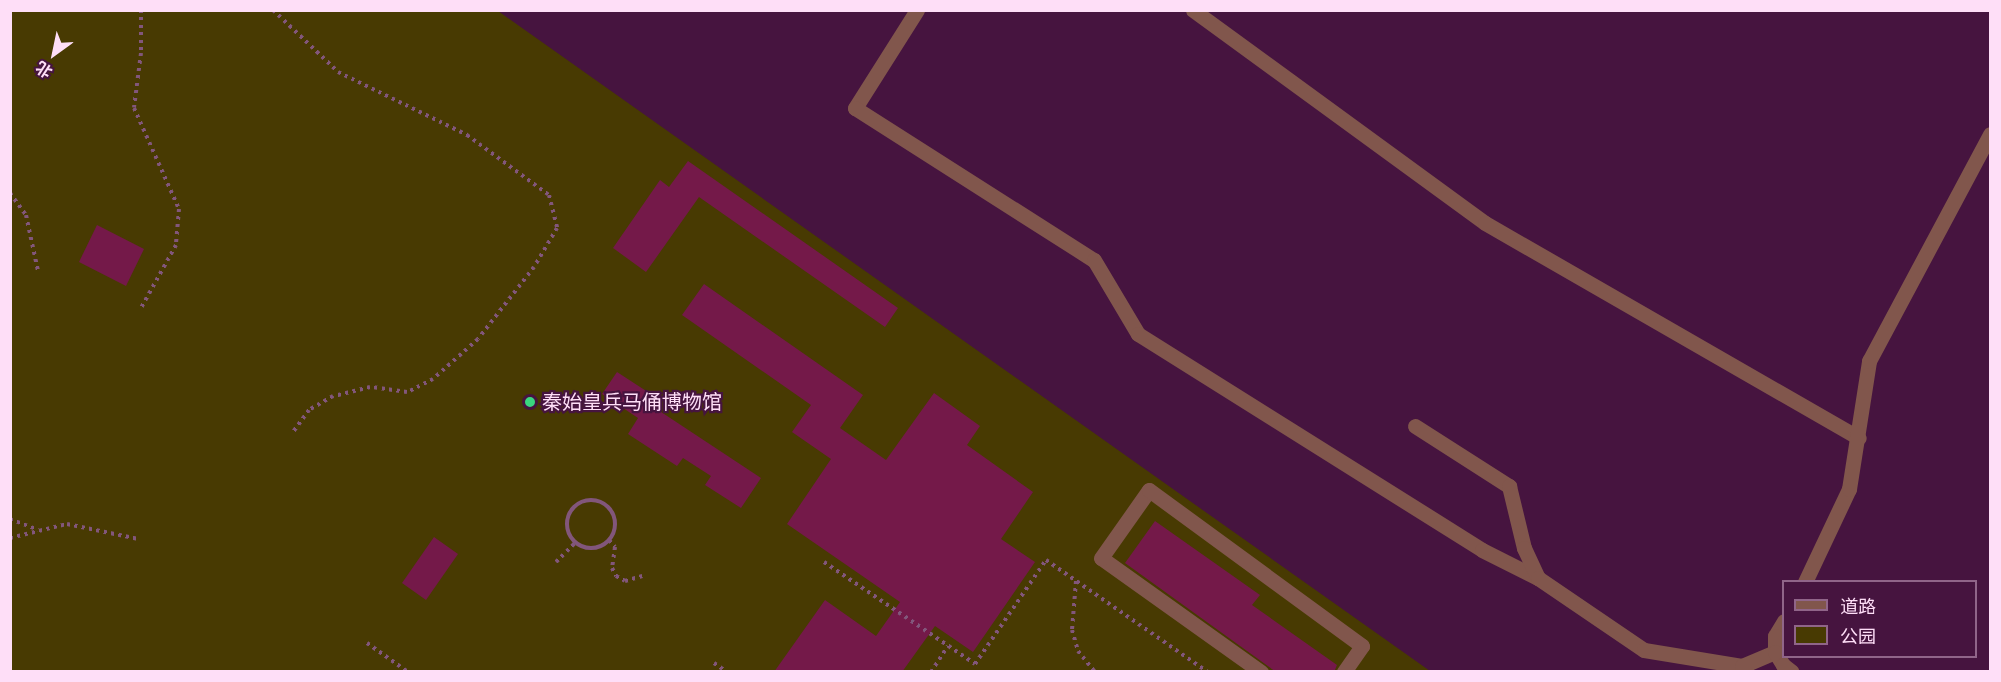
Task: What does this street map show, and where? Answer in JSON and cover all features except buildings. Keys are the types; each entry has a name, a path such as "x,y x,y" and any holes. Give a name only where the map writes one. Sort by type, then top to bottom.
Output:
{"street":[{"path":"917,10 855,108 1094,260 1138,334 1482,550 1538,578 1644,650 1742,666 1775,652"},
{"path":"1193,10 1485,223 1859,438"},
{"path":"1806,580 1849,489 1859,438 1869,361 1990,134"},
{"path":"1415,426 1509,486 1524,548 1538,578"},
{"path":"1261,672 1101,558 1149,490 1362,646 1344,672"},
{"path":"1782,624 1775,636 1775,652 1783,665 1792,672"}],"path":[{"path":"141,10 141,53 134,108 179,209 176,245 141,308"},
{"path":"273,10 338,72 467,135 549,195 556,228 534,267 478,339 433,379 407,392 370,387 333,396 309,410 294,431"},
{"path":"10,193 26,215 38,271"},
{"path":"592,500 607,506 615,519 609,540 595,548 576,542 569,532 568,516 578,504 592,500"},
{"path":"10,519 40,530"},
{"path":"10,538 67,524 138,539"},
{"path":"609,540 615,547 612,568 616,576 625,581 642,576"},
{"path":"556,562 576,542"},
{"path":"824,562 975,663 1046,560 1208,672"},
{"path":"1076,580 1072,630 1078,651 1095,672"},
{"path":"368,643 408,672"},
{"path":"931,672 948,646"},
{"path":"714,663 727,672"}],"green space":[{"name":"秦始皇兵马俑博物馆","path":"10,11 498,11 1430,671 11,671"}],"place":[{"name":"秦始皇兵马俑博物馆","path":"530,402"}]}
